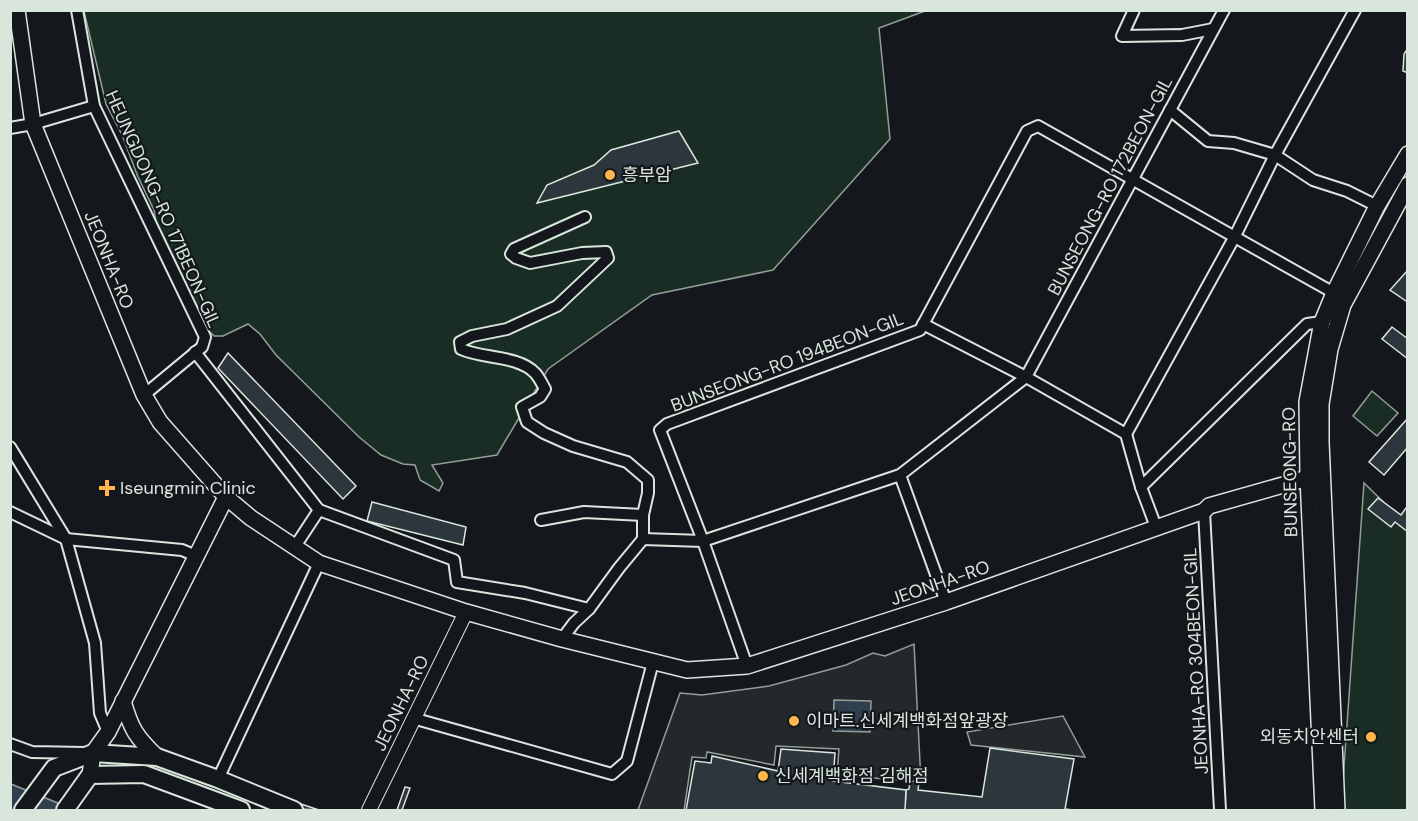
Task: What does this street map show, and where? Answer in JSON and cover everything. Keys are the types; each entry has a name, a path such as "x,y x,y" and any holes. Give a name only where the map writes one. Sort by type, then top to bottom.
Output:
{"main road":[{"name":"JEONHA-RO","path":"17,10 33,124 144,395 160,422 226,497 251,518 320,563 466,612 653,662 687,670 747,666 946,602 1204,511 1209,506 1315,476"},
{"name":"BUNSEONG-RO","path":"1337,810 1315,476 1307,402 1323,322 1334,293 1377,206 1407,154"},
{"name":"BUNSEONG-RO","path":"1323,810 1315,476 1321,404 1330,350 1342,305 1407,185"},
{"path":"65,810 90,775 93,753 108,732 226,497"},
{"path":"123,701 132,729 141,742 157,757"},
{"path":"23,810 54,768 93,753 157,757 294,810"},
{"path":"90,775 144,774 241,810"}],"street":[{"name":"HEUNGDONG-RO 171BEON-GIL","path":"77,10 94,106 205,337 202,347 144,395"},
{"path":"1134,10 1122,36 1182,35 1213,29"},
{"name":"BUNSEONG-RO 172BEON-GIL","path":"703,541 900,475 1026,377 1224,10"},
{"path":"1156,527 1141,488 1126,434 1234,238 1275,155 1355,10"},
{"path":"10,128 33,124 94,106"},
{"path":"1170,110 1208,141 1234,143 1275,155 1313,180 1347,191 1377,206"},
{"name":"BUNSEONG-RO 194BEON-GIL","path":"747,666 703,541 660,430 667,424 920,330 1027,131 1038,126 1334,293"},
{"path":"562,639 573,623 589,609 643,539 648,480 627,462 573,446 544,433 527,422 522,407 540,397 545,389 534,372 511,360 471,354 461,349 460,342 472,336 507,329 557,306 608,258 606,252 582,253 530,263 511,254 514,249 585,218"},
{"path":"1141,488 1306,324 1323,322"},
{"name":"BUNSEONG-RO 194BEON-GIL","path":"923,324 1026,377"},
{"path":"195,352 319,510 454,560 457,582 525,593 589,609"},
{"path":"1026,377 1126,434"},
{"path":"10,447 66,539 95,643 100,713 108,732"},
{"path":"900,475 946,602"},
{"path":"294,548 319,510"},
{"name":"JEONHA-RO 304BEON-GIL","path":"1204,511 1220,810"},
{"path":"10,512 66,539 183,550 196,556"},
{"path":"541,520 584,512 644,515"},
{"path":"643,539 703,541"},
{"path":"218,779 320,563"},
{"name":"JEONHA-RO","path":"369,810 416,719 466,612"},
{"path":"416,719 612,774 627,761 653,662"},
{"path":"10,744 32,752 93,753"}],"green space":[{"path":"84,11 925,11 879,28 890,139 773,270 652,295 548,369 497,455 432,465 443,483 439,491 420,480 415,465 403,464 381,455 359,437 248,324 223,336 214,336 209,331 161,255 154,210 106,104"},
{"path":"1372,391 1398,413 1377,436 1353,416"},
{"path":"1364,483 1407,525 1407,810 1341,810"}],"shaded area":[{"name":"이마트.신세계백화점앞광장","path":"914,644 921,782 837,775 839,749 776,746 774,765 707,752 706,758 692,757 684,810 638,810 680,693 702,695 769,686 846,665 873,653 885,656"},
{"path":"1063,716 1085,757 971,745 967,732"}],"water":[{"path":"834,700 871,701 870,732 833,731"},
{"path":"11,784 75,810 11,810"}],"building":[{"path":"1408,48 1408,73 1403,71 1404,54"},
{"name":"흥부암","path":"679,131 698,163 537,203 547,185 594,165 611,150"},
{"path":"1408,270 1408,300 1406,301 1390,290"},
{"path":"1392,327 1408,339 1408,359 1382,339"},
{"path":"228,353 356,486 343,499 218,368"},
{"path":"1408,418 1408,447 1384,475 1369,462"},
{"path":"1378,498 1401,515 1406,508 1408,509 1408,532 1395,522 1391,527 1368,509"},
{"path":"372,502 466,527 463,545 367,521"},
{"path":"990,748 1074,759 1065,809 1073,810 905,810 906,790 909,789 910,781 919,782 918,790 982,797"},
{"name":"신세계백화점 김해점","path":"781,749 835,753 833,781 906,790 905,810 686,810 695,761 711,763 712,756 778,771"},
{"path":"405,787 410,788 402,810 397,810"},
{"path":"301,804 319,810 300,809"}],"place":[{"name":"흥부암","path":"610,175"},
{"name":"Iseungmin Clinic","path":"107,488"},
{"name":"이마트.신세계백화점앞광장","path":"794,721"},
{"name":"외동치안센터","path":"1371,737"},
{"name":"신세계백화점 김해점","path":"763,776"}]}
